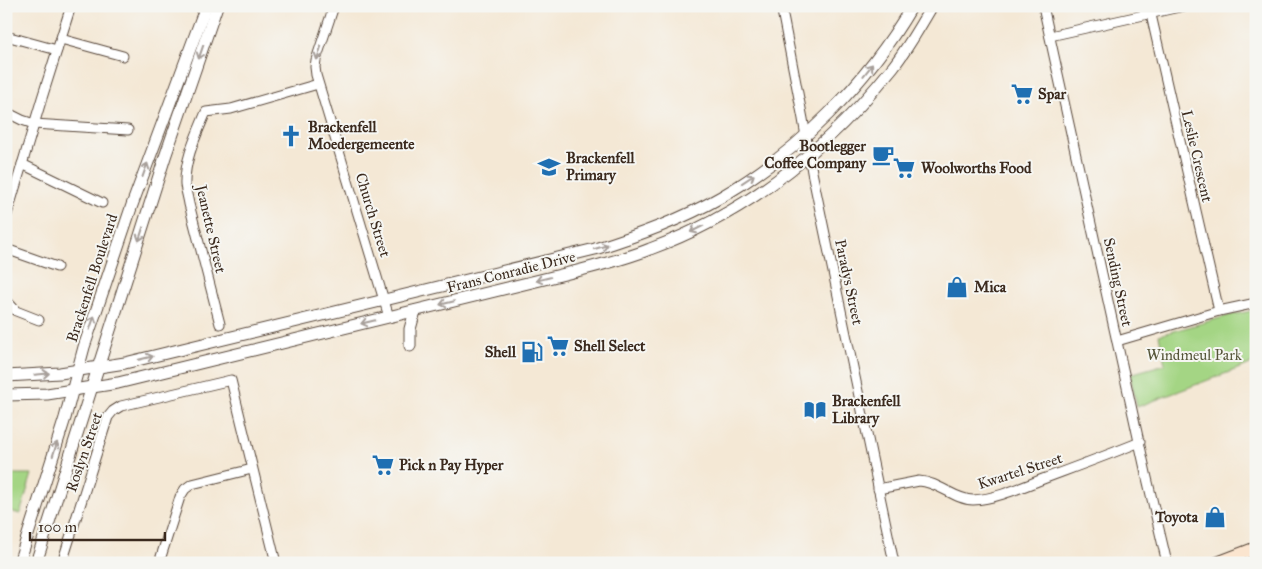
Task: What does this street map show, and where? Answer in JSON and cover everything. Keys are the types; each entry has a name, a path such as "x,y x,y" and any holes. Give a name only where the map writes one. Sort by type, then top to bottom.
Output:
{"main road":[{"path":"1216,563 1256,548"}],"street":[{"path":"6,218 8,202 22,164 71,6"},
{"name":"Brackenfell Boulevard","path":"19,563 84,348 132,204 206,6"},
{"path":"36,563 177,120 217,6"},
{"name":"Church Street","path":"334,6 316,60 315,67 318,84 389,317"},
{"name":"Paradys Street","path":"781,6 804,119 809,155 894,563"},
{"name":"Frans Conradie Drive","path":"6,376 57,373 125,363 578,254 665,225 722,196 753,176 806,136 862,77 884,50 912,6"},
{"name":"Frans Conradie Drive","path":"6,395 47,394 118,383 581,270 650,249 713,222 744,203 786,174 830,137 894,66 932,6"},
{"name":"Sending Street","path":"1044,6 1167,563"},
{"path":"1050,36 1150,10 1184,6"},
{"name":"Leslie Crescent","path":"1150,10 1219,311"},
{"path":"6,36 58,50"},
{"path":"61,39 123,56"},
{"name":"Jeanette Street","path":"220,324 185,184 189,157 206,112 232,108 318,84"},
{"path":"6,112 34,124 128,130"},
{"path":"22,164 102,203"},
{"path":"6,249 57,267"},
{"path":"6,300 16,311 39,320"},
{"path":"1117,340 1219,311 1256,303"},
{"path":"410,346 410,330 415,311"},
{"name":"Roslyn Street","path":"62,563 108,418 113,411 121,406 231,380 252,469"},
{"name":"Kwartel Street","path":"878,489 926,482 970,500 980,499 1007,493 1140,442"},
{"path":"159,563 184,489 192,484 252,469 276,563"}],"green space":[{"name":"Windmeul Park","path":"1256,310 1256,362 1137,407 1130,374 1165,364 1159,335"},
{"path":"6,474 32,474 20,514 6,510"}],"place":[{"name":"Spar","path":"1022,94"},
{"name":"Brackenfell Moedergemeente","path":"291,136"},
{"name":"Bootlegger Coffee Company","path":"883,155"},
{"name":"Brackenfell Primary","path":"549,167"},
{"name":"Woolworths Food","path":"904,168"},
{"name":"Mica","path":"957,287"},
{"name":"Shell Select","path":"558,346"},
{"name":"Shell","path":"532,352"},
{"name":"Brackenfell Library","path":"815,410"},
{"name":"Pick n Pay Hyper","path":"383,465"},
{"name":"Toyota","path":"1215,517"}]}
